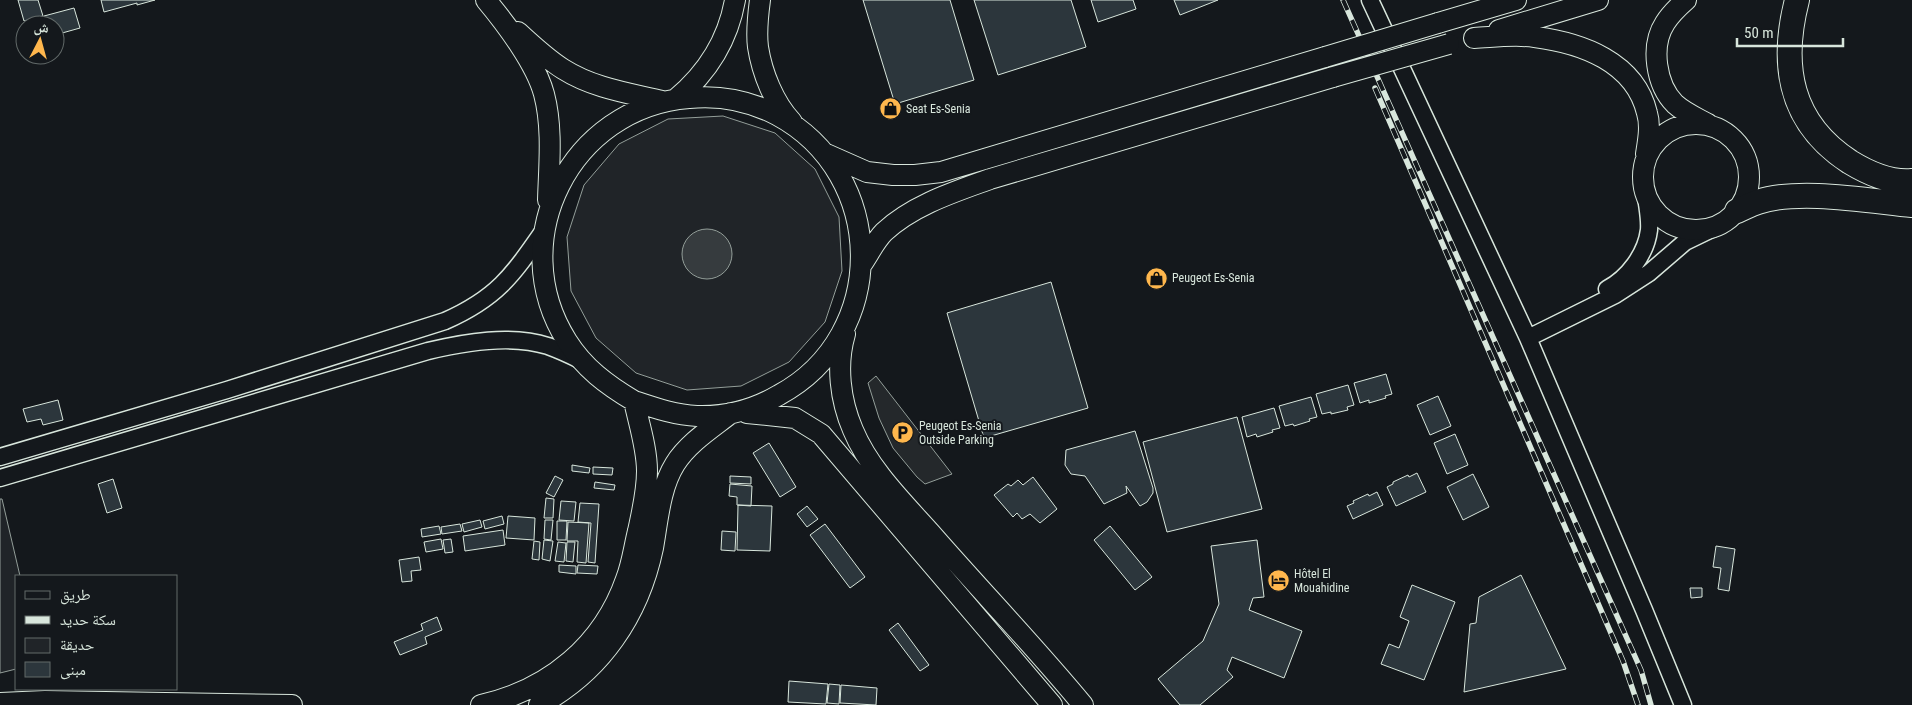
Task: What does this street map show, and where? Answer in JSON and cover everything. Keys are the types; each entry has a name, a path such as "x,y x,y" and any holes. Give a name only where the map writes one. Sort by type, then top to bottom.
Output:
{"highway":[{"path":"1798,0 1791,23 1789,46 1790,72 1805,117 1819,137 1836,153 1859,168 1883,177 1912,181"},
{"path":"1737,211 1759,202 1780,198 1803,197 1848,198 1912,205"}],"main road":[{"path":"486,0 501,18 535,70 544,94 550,142 546,221 542,253 543,276 548,299 556,321 580,360 614,390 665,412 698,416 733,413 795,418 821,434 1052,705"},
{"path":"546,221 557,189 568,168 600,133 627,116 669,100 690,86 708,65 725,35 735,0"},
{"path":"760,0 758,38 761,60 774,96 787,117 824,153 842,178 854,205 861,234 862,264 858,290 841,348 840,375 843,400 853,430 867,457 906,506 1079,704"},
{"path":"1446,21 1488,0"},
{"path":"824,153 867,172 893,176 941,172 1516,0"},
{"path":"862,264 883,233 909,214 945,195 990,179 1598,0"},
{"path":"1474,38 1533,36 1562,41 1589,50 1611,62 1628,76 1641,96 1648,114 1650,133 1643,178 1646,195 1662,218 1674,225 1702,230 1716,227 1731,218 1737,211 1742,205 1748,190 1750,173 1746,157 1738,143 1725,132 1690,114 1674,103 1662,85 1656,66 1658,46 1664,24 1686,0"},
{"path":"501,18 554,63 585,81 604,88 669,100 702,97 727,99 776,115 798,129"},
{"path":"1645,161 1659,138 1670,130 1690,124 1710,125"},
{"path":"539,705 570,685 588,670 624,626 644,584 663,495 670,473 684,452 733,413 765,403 793,388 817,368 836,343 851,315"},
{"path":"481,705 520,694 558,673 593,639 618,600 631,562 647,485 646,457 634,400"},
{"path":"0,703 45,701 292,705"}],"street":[{"path":"1370,0 1526,333 1683,705"},
{"path":"1526,333 1612,286 1627,274 1645,248 1648,231 1646,195"},
{"path":"0,457 227,390 445,321 468,311 489,297 507,280 546,221"},
{"path":"1526,333 1615,294 1649,273 1685,242 1716,227"},
{"path":"0,478 419,354 463,343 520,341 547,345 580,360"}],"green space":[{"path":"723,116 775,133 815,169 839,217 842,271 825,322 789,362 741,386 687,390 636,373 596,338 571,291 567,237 584,185 619,144 668,119"},
{"path":"0,499 2,499 20,575 15,575 15,669 0,673"}],"shaded area":[{"path":"712,229 725,236 731,244 731,264 725,272 717,278 702,279 689,272 683,264 682,249 689,236 697,230"},
{"name":"Peugeot Es-Senia Outside Parking","path":"876,376 952,474 925,484 893,448 879,418 868,383"}],"building":[{"path":"18,0 38,0 43,15 22,15"},
{"path":"101,0 155,0 104,12"},
{"path":"863,0 950,0 974,80 895,104"},
{"path":"974,0 1071,0 1086,47 998,75"},
{"path":"1091,0 1133,0 1136,9 1098,22"},
{"path":"1174,0 1218,0 1180,15"},
{"path":"74,8 80,28 65,32 65,15 48,15"},
{"path":"1051,282 1088,408 984,438 947,313"},
{"path":"1386,374 1392,394 1385,396 1386,398 1369,403 1369,400 1360,403 1354,383"},
{"path":"1348,385 1354,405 1347,407 1348,410 1322,414 1316,394"},
{"path":"1438,396 1451,426 1430,435 1417,405"},
{"path":"1311,397 1317,417 1294,426 1293,424 1285,426 1279,406"},
{"path":"58,400 63,420 43,425 41,419 27,422 23,409"},
{"path":"1274,408 1280,428 1257,437 1256,434 1247,437 1242,417"},
{"path":"1237,417 1262,509 1167,532 1143,442"},
{"path":"1135,431 1153,493 1147,502 1140,506 1126,486 1127,493 1104,504 1085,476 1071,474 1065,465 1066,450"},
{"path":"1455,434 1468,465 1447,474 1434,443"},
{"path":"769,443 796,487 780,497 753,453"},
{"path":"572,465 590,468 589,473 572,471"},
{"path":"593,467 613,468 612,475 593,474"},
{"path":"1417,473 1426,492 1396,506 1387,487 1408,475 1409,477"},
{"path":"1473,474 1489,507 1463,520 1447,487"},
{"path":"555,476 563,480 554,497 546,493"},
{"path":"730,476 751,477 751,484 730,483"},
{"path":"1033,477 1057,509 1040,523 1030,514 1022,519 1017,513 1013,517 994,495 1008,484 1011,486 1018,480 1023,485"},
{"path":"113,479 122,508 107,513 98,484"},
{"path":"595,482 615,485 614,490 594,488"},
{"path":"730,484 752,486 751,506 737,505 737,497 729,496"},
{"path":"1377,492 1383,505 1353,519 1347,506 1368,494 1369,496"},
{"path":"546,498 554,499 553,518 544,518"},
{"path":"561,501 576,502 574,521 559,520"},
{"path":"580,503 599,504 595,563 588,562 591,523 578,522"},
{"path":"738,505 772,506 770,551 737,550"},
{"path":"807,506 818,519 807,527 797,514"},
{"path":"502,516 504,524 485,529 483,521"},
{"path":"508,516 535,518 534,540 506,538"},
{"path":"480,520 482,527 464,532 462,524"},
{"path":"545,520 553,520 551,540 544,539"},
{"path":"557,521 567,521 566,540 557,540"},
{"path":"568,522 589,523 586,563 577,562 578,541 567,541"},
{"path":"460,524 462,531 442,534 441,527"},
{"path":"825,524 865,577 850,588 810,535"},
{"path":"439,526 441,534 422,537 421,529"},
{"path":"1110,526 1152,577 1135,590 1094,540"},
{"path":"503,530 505,545 465,551 463,536"},
{"path":"722,531 736,532 735,551 721,550"},
{"path":"441,539 443,549 426,552 424,542"},
{"path":"451,539 453,552 445,553 443,540"},
{"path":"544,540 553,541 550,561 542,559"},
{"path":"1257,540 1264,597 1253,598 1249,610 1302,631 1284,678 1232,657 1227,670 1233,677 1200,705 1180,705 1158,679 1203,641 1219,604 1211,546"},
{"path":"534,541 540,542 539,560 532,559"},
{"path":"558,542 566,543 564,562 555,561"},
{"path":"567,542 575,542 573,562 566,561"},
{"path":"1716,546 1735,549 1729,591 1718,589 1721,568 1713,567"},
{"path":"419,557 421,570 411,571 412,581 402,582 399,560"},
{"path":"559,565 576,566 576,574 559,572"},
{"path":"578,565 598,566 597,574 577,573"},
{"path":"1521,575 1566,669 1464,692 1470,624 1476,623 1479,597"},
{"path":"1412,585 1455,602 1424,680 1381,664 1389,644 1399,648 1409,621 1400,617"},
{"path":"1690,588 1702,588 1702,597 1691,598"},
{"path":"437,617 442,630 425,637 427,644 400,655 394,642 423,630 421,624"},
{"path":"898,623 929,665 920,671 889,630"},
{"path":"789,681 828,684 826,704 788,702"},
{"path":"829,684 840,685 839,704 827,703"},
{"path":"841,685 877,688 876,705 840,703"}],"railway":[{"path":"1343,0 1641,670 1651,705"},
{"path":"1375,88 1623,661 1638,705"}],"place":[{"name":"Seat Es-Senia","path":"890,109"},
{"name":"Peugeot Es-Senia","path":"1156,278"},
{"name":"Peugeot Es-Senia Outside Parking","path":"903,433"},
{"name":"Hôtel El Mouahidine","path":"1278,581"}]}
